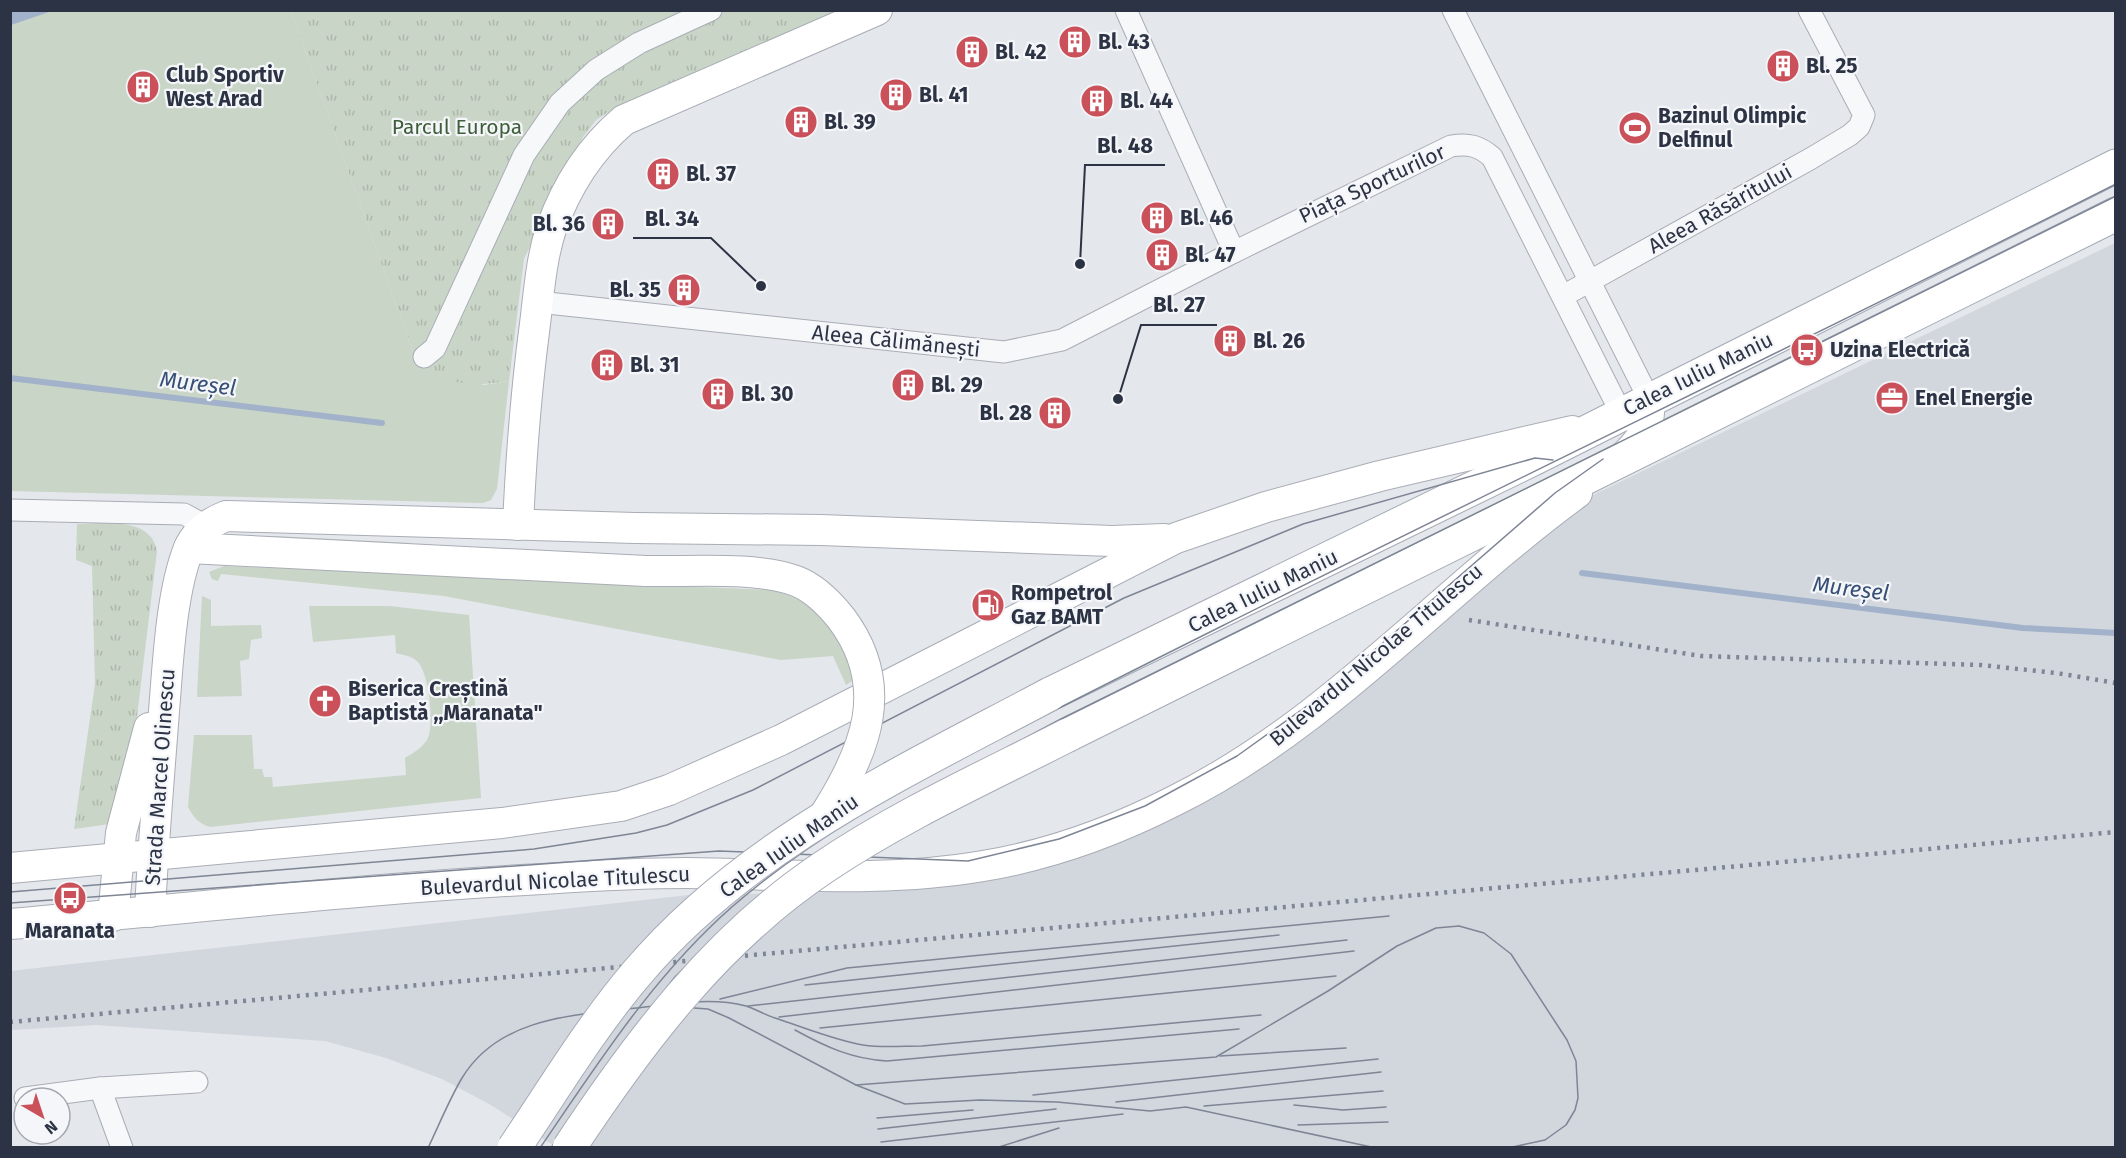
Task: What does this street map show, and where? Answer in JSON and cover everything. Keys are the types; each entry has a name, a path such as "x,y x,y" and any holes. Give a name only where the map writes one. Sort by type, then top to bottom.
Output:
{"main road":[{"path":"518,525 525,410 542,262 557,217 586,161 603,138 624,120 877,10"},
{"name":"Calea Iuliu Maniu","path":"514,1148 591,1033 644,966 722,890 824,816 1050,694 1623,412 2115,166"},
{"name":"Calea Iuliu Maniu","path":"569,1148 610,1085 657,1023 729,945 774,904 823,867 902,819 1389,573 1618,462 2115,214"},
{"path":"10,868 502,823 621,807 669,790 782,740 1176,538 1266,507 1623,412"},
{"name":"Bulevardul Nicolae Titulescu","path":"10,924 542,879 683,873 881,876 981,867 1064,848 1104,834 1176,801 1280,739 1352,682 1517,537 1632,450 1646,430 1650,414 1623,412"},
{"path":"168,657 178,592 198,537 226,516 518,525 821,530 1112,541 1176,538"},
{"path":"198,537 646,571 777,575 810,588 824,599 846,625 862,657 866,671 868,716 860,752 824,816"},
{"name":"Strada Marcel Olinescu","path":"150,912 168,657"},
{"name":"Strada Marcel Olinescu","path":"113,916 116,858 168,657"}],"street":[{"path":"424,357 435,348 524,155 560,103 596,70 639,43 711,10"},
{"path":"1126,10 1234,252"},
{"path":"1453,10 1590,282 1623,412"},
{"name":"Aleea Răsăritului","path":"1590,282 1810,159 1859,127 1864,115 1809,10"},
{"name":"Piața Sporturilor","path":"1234,252 1451,146 1466,144 1481,148 1492,158 1623,412"},
{"name":"Aleea Călimănești","path":"538,302 1004,352 1062,340 1234,252"},
{"path":"1563,296 1590,282"},
{"path":"10,510 184,514 198,537"},
{"path":"72,1092 197,1082"},
{"path":"100,1088 122,1148"}],"shaded area":[{"path":"2115,243 2115,1147 556,1147 491,1105 442,1079 386,1058 325,1041 97,1025 11,1030 10,971 689,895 885,891 1025,869 1135,833 1564,509"}],"green space":[{"path":"52,10 291,11 417,363 484,385 509,381 497,489 491,500 483,503 11,491 10,25"},
{"name":"Parcul Europa","path":"291,11 856,11 613,109 596,120 583,137 524,259 509,381 471,384 450,380 417,363"},
{"path":"113,523 136,527 146,532 153,540 157,551 134,741 110,824 74,829 95,684 92,566 76,560 77,524"},
{"path":"276,536 411,543 410,550 241,537"},
{"path":"224,566 771,590 803,603 826,622 842,648 854,680 846,685 833,656 781,660 444,596 221,574 218,581 212,579 209,572"},
{"path":"202,596 211,600 211,626 261,625 262,638 251,640 249,659 240,661 242,696 197,697"},
{"path":"309,606 389,606 469,615 481,798 210,827 194,817 188,807 194,735 252,735 254,769 262,769 264,777 272,777 273,787 406,775 405,758 427,740 431,712 425,677 416,660 396,653 395,635 313,642"}],"water":[{"path":"11,10 52,10 52,11 11,25"}],"waterway":[{"name":"Mureșel","path":"10,378 382,423"},
{"name":"Mureșel","path":"1582,573 2023,628 2116,633"}],"tram line":[{"path":"540,1148 629,1021 653,990 705,932 764,881 859,816 960,759 1051,712 2116,184"},
{"path":"609,1062 675,977 747,906 824,848 877,817 1061,719 2116,196"},
{"path":"10,892 534,849 636,833 667,825 753,790 1124,598 1303,524 1535,458 1553,460"},
{"path":"10,903 719,851 968,861 1059,839 1145,806 1237,756 1325,693 1555,493 1603,459"},
{"path":"720,999 847,968 1389,916"},
{"path":"856,1085 1216,1057 1328,991 1397,946 1436,928 1459,926 1484,933 1511,954 1567,1040 1576,1061 1578,1098 1575,1110 1566,1125 1545,1140 1508,1148"},
{"path":"805,985 1279,935"},
{"path":"748,1006 1347,940"},
{"path":"779,1017 1354,951"},
{"path":"820,1028 1336,976"},
{"path":"428,1148 462,1078 478,1058 496,1042 540,1023 588,1013 678,1003 733,1003 841,1040 863,1045 892,1047 1261,1015"},
{"path":"694,1008 708,1009 729,1018 856,1085 905,1104 980,1100 1057,1102 1150,1111 1186,1107 1376,1148"},
{"path":"795,1030 840,1051 862,1058 887,1061 1239,1029"},
{"path":"1220,1056 1346,1048"},
{"path":"1033,1095 1378,1059"},
{"path":"1116,1102 1381,1072"},
{"path":"1204,1106 1383,1091"},
{"path":"1294,1105 1343,1110 1386,1107"},
{"path":"878,1129 1056,1109"},
{"path":"877,1118 973,1110"},
{"path":"551,1148 575,1111"},
{"path":"881,1142 1123,1114"},
{"path":"1298,1125 1388,1122"},
{"path":"996,1148 1059,1128"}],"railway":[{"path":"1469,620 1701,656 1981,665 2056,673 2116,683"},
{"path":"10,1022 2116,832"}],"place":[{"name":"Bl. 43","path":"1075,42"},
{"name":"Bl. 42","path":"972,52"},
{"name":"Bl. 25","path":"1783,66"},
{"name":"Club Sportiv West Arad","path":"143,87"},
{"name":"Bl. 41","path":"896,95"},
{"name":"Bl. 44","path":"1097,101"},
{"name":"Bl. 39","path":"801,122"},
{"name":"Bazinul Olimpic Delfinul","path":"1635,128"},
{"name":"Bl. 37","path":"663,174"},
{"name":"Bl. 46","path":"1157,218"},
{"name":"Bl. 36","path":"608,224"},
{"name":"Bl. 47","path":"1162,255"},
{"name":"Bl. 48","path":"1080,264"},
{"name":"Bl. 34","path":"761,286"},
{"name":"Bl. 35","path":"684,290"},
{"name":"Bl. 26","path":"1230,341"},
{"name":"Uzina Electrică","path":"1807,350"},
{"name":"Bl. 31","path":"607,365"},
{"name":"Bl. 29","path":"908,385"},
{"name":"Bl. 30","path":"718,394"},
{"name":"Enel Energie","path":"1892,398"},
{"name":"Bl. 27","path":"1118,399"},
{"name":"Bl. 28","path":"1055,413"},
{"name":"Rompetrol Gaz BAMT","path":"988,605"},
{"name":"Biserica Creștină Baptistă ,,Maranata\"","path":"325,701"},
{"name":"Maranata","path":"70,898"}]}
